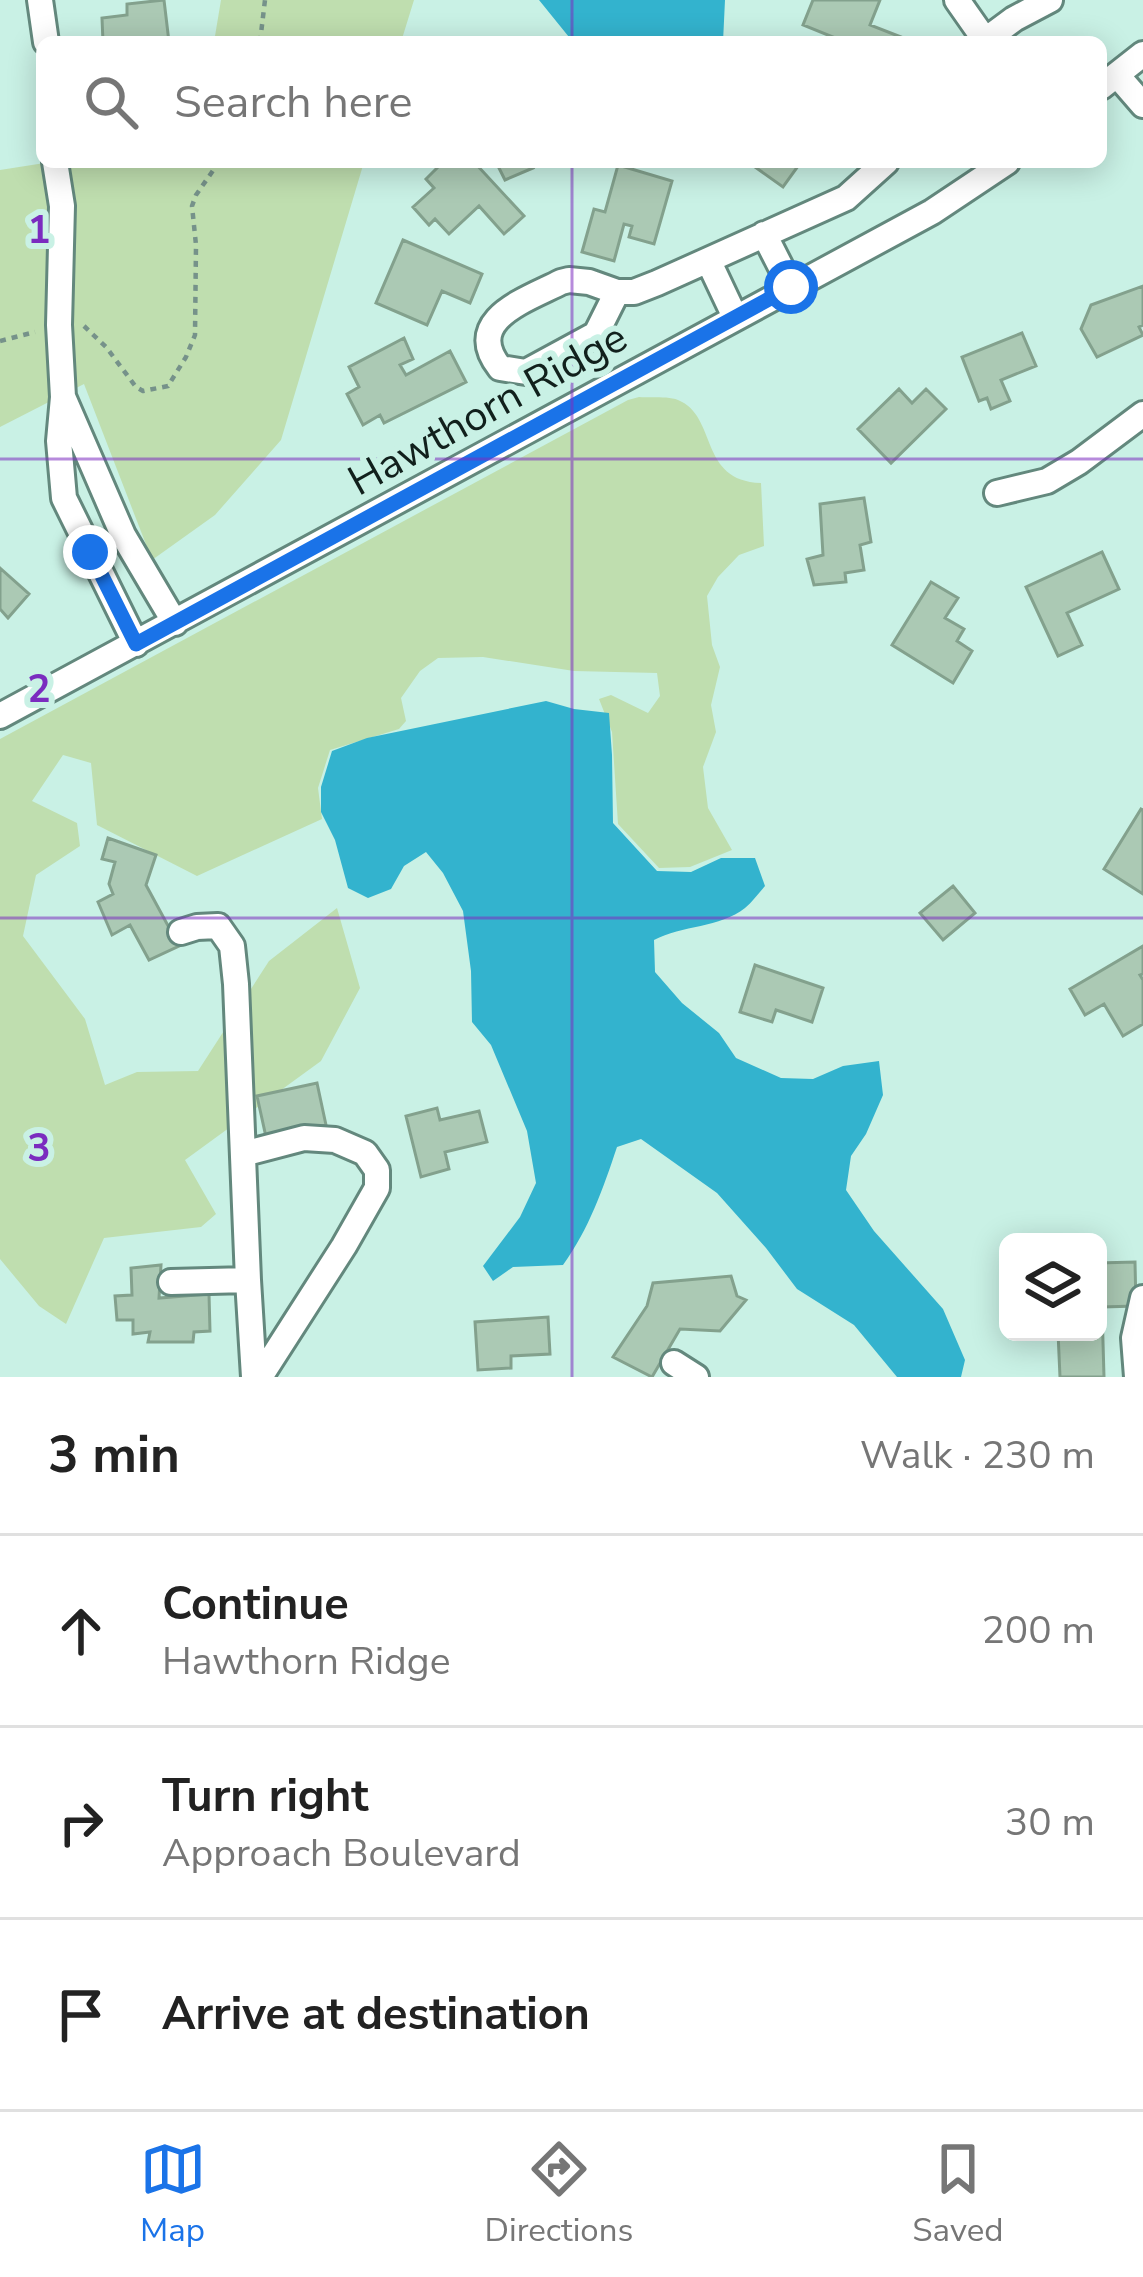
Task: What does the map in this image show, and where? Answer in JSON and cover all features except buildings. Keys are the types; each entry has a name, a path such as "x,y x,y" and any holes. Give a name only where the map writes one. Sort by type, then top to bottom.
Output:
{"street":[{"path":"40,0 45,36"},
{"path":"957,0 981,36"},
{"path":"991,36 1039,3"},
{"path":"1143,54 1109,81 1143,105"},
{"path":"56,168 62,206 59,441 64,498 136,644"},
{"path":"617,292 596,334 526,372 500,368 490,355 489,334 503,312 561,282 589,282 617,292 634,292 846,198 879,168"},
{"name":"Hawthorn Ridge","path":"0,716 932,212 997,168"},
{"path":"764,234 791,287"},
{"path":"709,262 735,317"},
{"path":"63,397 123,535 175,623"},
{"path":"997,493 1046,481 1143,414"},
{"path":"181,932 218,926 232,946 257,1377"},
{"path":"244,1154 304,1138 335,1140 365,1154 377,1170 377,1188 344,1246 257,1377"},
{"path":"171,1282 248,1280"},
{"path":"1137,1377 1134,1338 1143,1298"},
{"path":"674,1363 696,1377"}],"path":[{"path":"261,36 265,0"},
{"path":"0,341 73,320 93,333 136,387 143,391 168,386 195,334 192,206 215,168"}],"green space":[{"path":"221,0 414,0 403,36 215,36"},
{"path":"36,164 36,168 362,168 281,440 215,515 152,560 84,384 0,427 0,170"},
{"path":"639,397 674,399 690,408 727,471 741,480 761,483 764,546 739,555 707,596 712,645 720,667 711,705 716,732 703,767 708,808 732,850 690,867 659,868 618,824 612,732 599,699 611,695 648,713 660,696 657,673 574,671 483,657 438,658 420,671 401,698 406,721 399,729 330,750 318,788 322,819 197,876 97,825 91,763 63,755 32,801 77,823 80,846 36,875 23,936 85,1019 105,1085 137,1072 198,1071 269,961 337,908 360,988 321,1061 185,1160 216,1214 201,1227 104,1238 66,1324 39,1306 0,1259 0,739"}],"water":[{"path":"539,0 725,0 723,36 568,36"},
{"path":"546,701 609,713 613,823 657,871 691,872 721,858 755,858 765,886 735,915 654,940 655,972 682,1003 719,1033 736,1058 781,1078 813,1079 843,1066 879,1061 883,1095 851,1156 846,1190 874,1231 943,1309 965,1360 961,1377 897,1377 854,1325 797,1289 717,1193 641,1139 617,1147 588,1223 563,1265 513,1267 493,1281 483,1266 520,1217 536,1183 527,1131 491,1045 472,1022 463,911 426,852 404,866 391,889 368,898 348,888 335,840 321,812 321,787 332,751 367,738"}],"route":[{"path":"90,552 136,644 791,287"}]}
